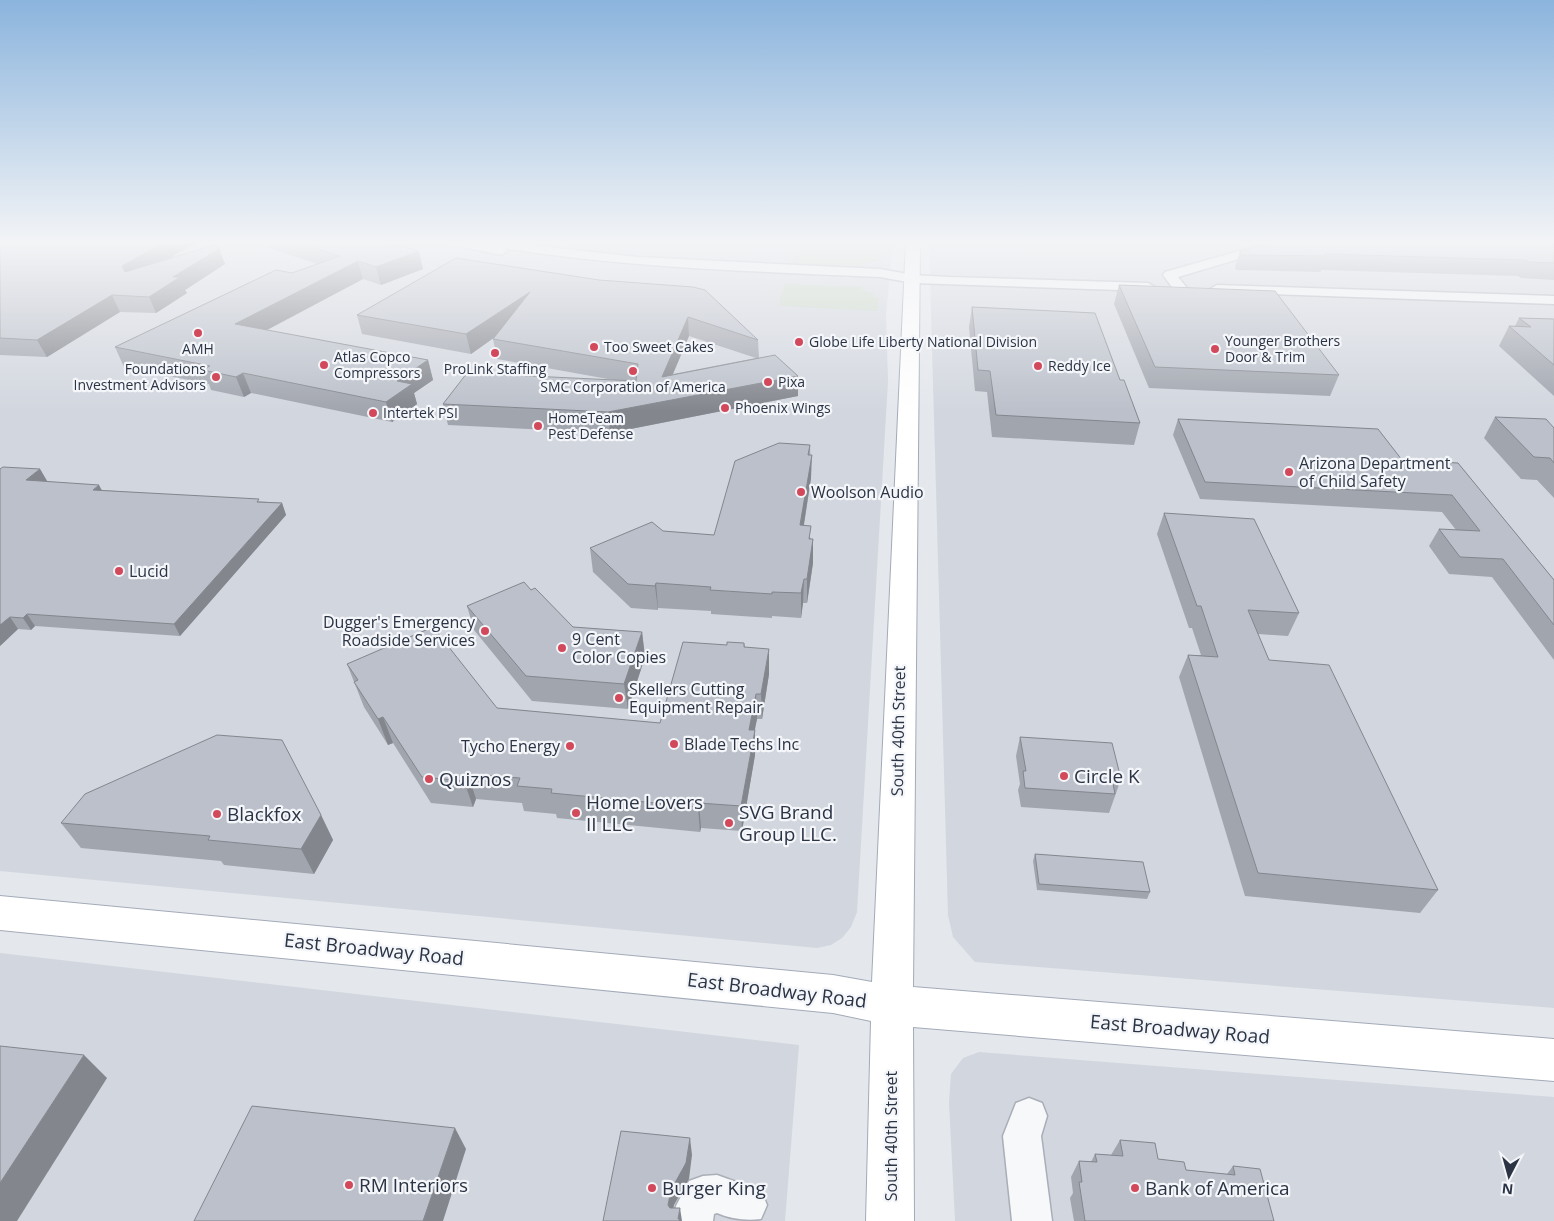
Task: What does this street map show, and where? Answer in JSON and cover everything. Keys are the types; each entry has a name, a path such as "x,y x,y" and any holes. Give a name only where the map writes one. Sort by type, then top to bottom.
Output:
{"main road":[{"name":"South 40th Street","path":"890,1221 892,1005 900,674 912,298"},
{"name":"East Broadway Road","path":"0,913 833,994 892,1005 1554,1060"}],"street":[{"path":"1490,298 1554,300"},
{"path":"1029,1116 1022,1136 1032,1221"},
{"path":"693,1221 696,1206 703,1195 717,1194 747,1205"}],"shaded area":[{"path":"0,298 888,298 886,315 888,381 857,912 851,927 842,938 831,945 817,948 0,871"},
{"path":"931,298 1554,298 1554,1008 975,962 953,937 948,915"},
{"path":"0,953 799,1045 785,1221 0,1221"},
{"path":"979,1052 1554,1097 1554,1221 955,1221 949,1102 951,1074 963,1058"}],"green space":[{"path":"781,298 879,298 878,311 779,306"}],"building":[{"path":"0,298 107,298 37,340 0,338"},
{"path":"217,298 286,298 235,324 428,360 397,381 412,384 386,402 243,373 236,377 203,370 210,366 115,347"},
{"path":"387,298 521,298 466,334 357,315"},
{"path":"525,298 713,298 758,340 688,317 662,377 775,355 798,376 608,412 443,404 467,373 636,381 638,364 493,339"},
{"name":"Younger Brothers Door & Trim","path":"1125,298 1280,298 1339,375 1155,367"},
{"name":"Reddy Ice","path":"972,307 1095,313 1120,380 1124,380 1140,423 996,415 990,371 978,370"},
{"path":"1519,318 1554,319 1554,365 1509,326 1531,327"},
{"path":"1495,417 1546,419 1554,428 1554,463 1550,458 1534,457"},
{"path":"1178,419 1378,429 1402,460 1458,463 1554,580 1554,625 1503,559 1460,557 1439,529 1480,531 1452,495 1205,482"},
{"path":"779,443 810,445 808,455 812,455 800,525 811,526 809,539 813,539 807,579 804,579 801,593 772,592 772,594 710,590 711,587 656,583 655,586 628,584 590,548 652,522 663,531 714,535 735,461"},
{"name":"Lucid","path":"3,467 40,469 26,480 99,485 93,490 259,499 257,502 282,503 174,624 27,614 23,618 10,617 0,625 0,469"},
{"path":"1164,513 1254,519 1299,613 1248,610 1269,660 1329,665 1438,890 1258,873 1188,655 1218,657 1201,606 1197,606"},
{"path":"524,582 531,590 535,588 573,627 642,632 624,684 526,676 467,606"},
{"path":"433,627 497,708 660,723 683,642 727,645 727,642 744,643 744,647 769,649 761,694 756,694 749,730 755,730 741,806 699,803 698,807 551,793 552,789 517,786 520,778 468,774 464,781 422,777 383,717 378,719 354,682 358,680 347,664"},
{"name":"Blackfox","path":"217,735 282,740 321,815 301,849 208,840 210,836 61,823 85,794"},
{"path":"1020,737 1112,743 1121,779 1112,779 1115,794 1025,788 1023,771 1026,771"},
{"path":"1035,854 1143,862 1150,892 1039,884"},
{"path":"0,1046 84,1055 0,1183"},
{"name":"RM Interiors","path":"252,1106 455,1128 423,1221 194,1221"},
{"name":"Burger King","path":"621,1131 690,1138 686,1163 671,1190 668,1205 670,1208 680,1208 679,1221 603,1221"},
{"name":"Bank of America","path":"1120,1140 1155,1143 1158,1159 1184,1162 1186,1170 1235,1175 1233,1166 1260,1169 1274,1221 1085,1221 1079,1182 1082,1182 1079,1161 1097,1162 1095,1154 1123,1156"}],"place":[{"name":"AMH","path":"198,333"},
{"name":"Globe Life Liberty National Division","path":"799,342"},
{"name":"Too Sweet Cakes","path":"594,347"},
{"name":"Younger Brothers Door & Trim","path":"1215,349"},
{"name":"ProLink Staffing","path":"495,353"},
{"name":"Atlas Copco Compressors","path":"324,365"},
{"name":"Reddy Ice","path":"1038,366"},
{"name":"SMC Corporation of America","path":"633,371"},
{"name":"Foundations Investment Advisors","path":"216,377"},
{"name":"Pixa","path":"768,382"},
{"name":"Phoenix Wings","path":"725,408"},
{"name":"Intertek PSI","path":"373,413"},
{"name":"HomeTeam Pest Defense","path":"538,426"},
{"name":"Arizona Department of Child Safety","path":"1289,472"},
{"name":"Woolson Audio","path":"801,492"},
{"name":"Lucid","path":"119,571"},
{"name":"Dugger's Emergency Roadside Services","path":"485,631"},
{"name":"9 Cent Color Copies","path":"562,648"},
{"name":"Skellers Cutting Equipment Repair","path":"619,698"},
{"name":"Blade Techs Inc","path":"674,744"},
{"name":"Tycho Energy","path":"570,746"},
{"name":"Circle K","path":"1064,776"},
{"name":"Quiznos","path":"429,779"},
{"name":"Home Lovers II LLC","path":"576,813"},
{"name":"Blackfox","path":"217,814"},
{"name":"SVG Brand Group LLC.","path":"729,823"},
{"name":"RM Interiors","path":"349,1185"},
{"name":"Burger King","path":"652,1188"},
{"name":"Bank of America","path":"1135,1188"}]}
